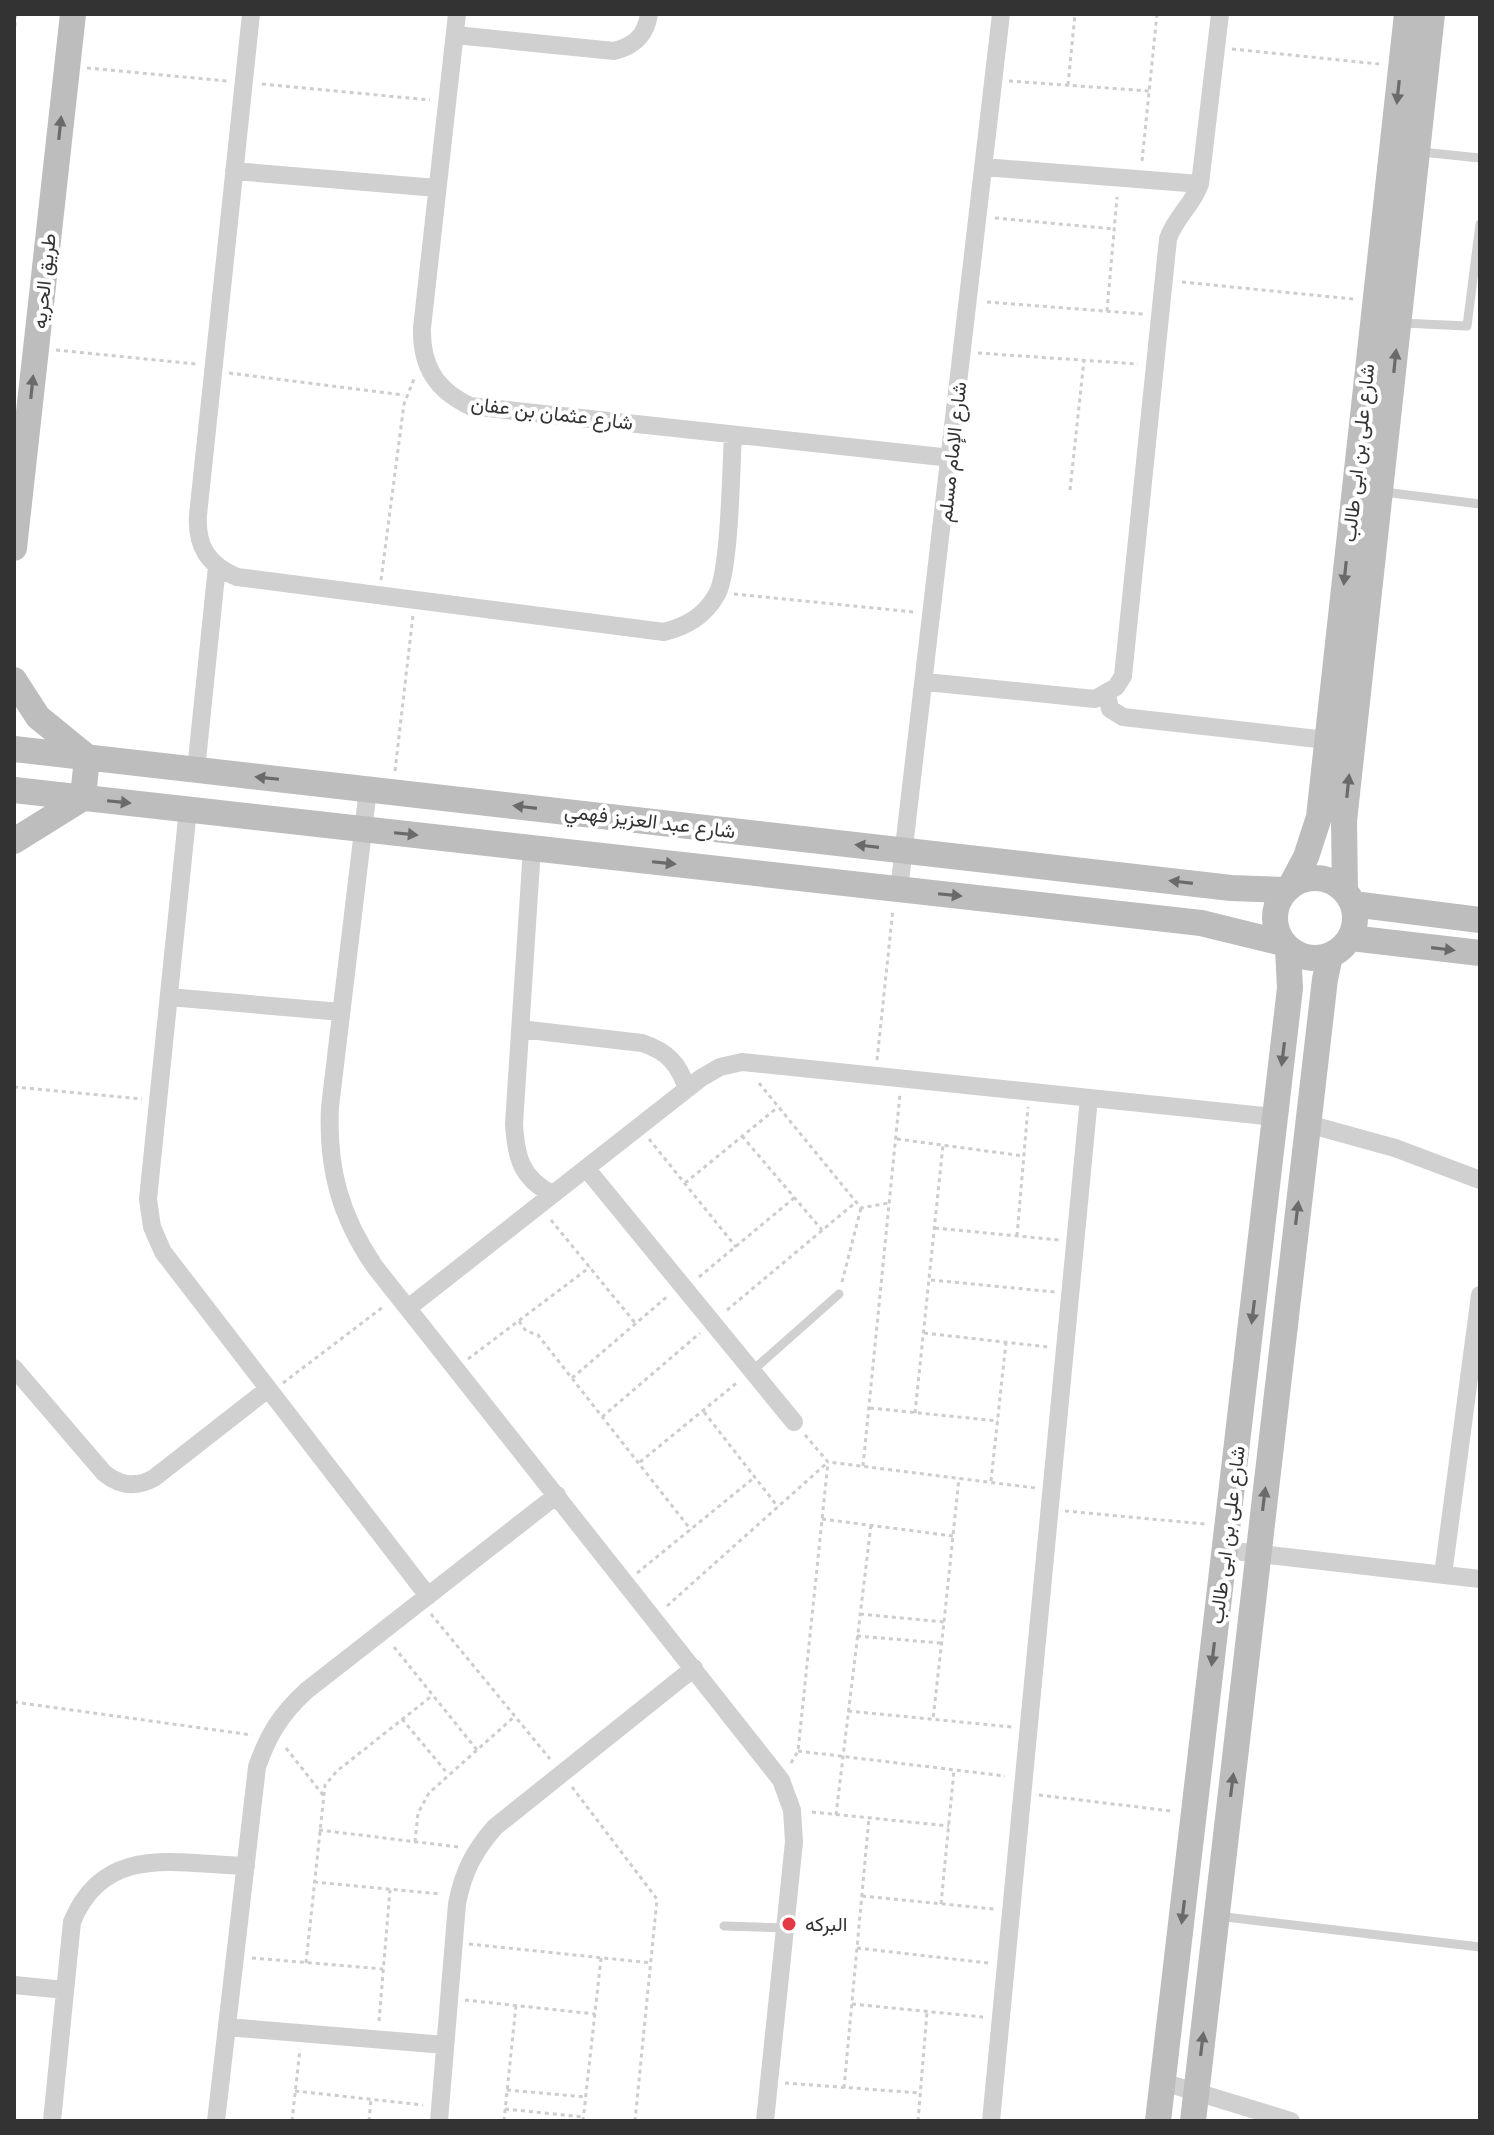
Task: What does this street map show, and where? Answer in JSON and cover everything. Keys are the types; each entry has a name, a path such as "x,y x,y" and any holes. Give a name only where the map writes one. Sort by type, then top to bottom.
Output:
{"street":[{"name":"طريق الحريه","path":"14,548 73,14"},
{"path":"251,14 197,531 201,547 217,566 237,577 664,632 696,619 718,593 722,582 733,435"},
{"path":"427,367 421,348 422,328 457,14"},
{"path":"455,35 614,51 638,41 646,30 649,14"},
{"name":"شارع الإمام مسلم","path":"897,889 926,682 1001,14"},
{"path":"926,682 1082,699 1107,695 1116,687 1127,665 1173,224 1190,204 1200,184 1220,14"},
{"name":"شارع على بن ابى طالب","path":"1288,888 1332,819 1380,491 1375,301 1407,14"},
{"name":"شارع على بن ابى طالب","path":"1349,898 1332,819 1327,740 1376,412 1399,322 1432,14"},
{"path":"984,167 1200,184"},
{"path":"234,171 437,188"},
{"name":"شارع عثمان بن عفان","path":"427,367 437,384 452,397 470,406 951,458"},
{"path":"196,770 217,566"},
{"path":"14,680 26,702 53,733 87,757 83,798 14,841"},
{"path":"1107,695 1110,709 1123,717 1327,740"},
{"name":"شارع عبد العزيز فهمي","path":"14,749 1231,888 1288,888"},
{"name":"شارع عبد العزيز فهمي","path":"14,790 1224,926 1286,946"},
{"path":"380,790 363,829 329,1130 332,1175 341,1208 356,1239 403,1302 781,1780 792,1810 794,1842 765,2121"},
{"path":"188,809 148,1199 152,1227 163,1252 424,1599"},
{"path":"532,848 514,1124 517,1158 545,1200"},
{"path":"1349,898 1355,922 1351,938 1330,956 1304,957 1286,946 1275,916 1288,888 1319,878 1349,898 1395,909 1480,920"},
{"path":"1224,926 1232,908 1231,888"},
{"path":"1390,942 1387,925 1395,909"},
{"path":"1351,938 1480,953"},
{"name":"شارع على بن ابى طالب","path":"1158,2121 1288,1004 1286,946"},
{"name":"شارع على بن ابى طالب","path":"1193,2121 1321,1007 1330,956"},
{"path":"169,997 341,1012"},
{"path":"1288,1004 1305,1000 1321,1007"},
{"path":"520,1029 642,1043 658,1048 677,1066 687,1089"},
{"path":"403,1302 545,1200 687,1089 720,1067 742,1062 1275,1117"},
{"path":"991,2121 1089,1098"},
{"path":"1308,1124 1395,1148 1480,1180"},
{"path":"586,1168 794,1422"},
{"path":"1443,1575 1480,1295"},
{"path":"14,1368 104,1473 112,1480 134,1485 154,1478 269,1390"},
{"path":"216,2121 257,1767 270,1734 284,1712 306,1691 557,1495"},
{"path":"1226,1538 1258,1554 1480,1579"},
{"path":"440,2114 458,1896 463,1875 476,1849 495,1827 694,1668"},
{"path":"52,2121 72,1922 81,1899 97,1880 118,1868 142,1863 246,1866"},
{"path":"14,1985 65,1990"},
{"path":"227,2027 445,2045"},
{"path":"1163,2082 1291,2121"}],"lane":[{"path":"1417,152 1480,158"},
{"path":"1399,322 1467,326 1480,224"},
{"path":"1380,491 1480,504"},
{"path":"752,1372 839,1294"},
{"path":"1217,1916 1480,1947"},
{"path":"724,1926 785,1928"}],"path":[{"path":"14,34 16,14"},
{"path":"1068,85 1075,14"},
{"path":"1140,179 1157,14"},
{"path":"1216,47 1401,66"},
{"path":"993,79 1149,91"},
{"path":"1107,311 1119,177"},
{"path":"978,216 1114,229"},
{"path":"1166,280 1375,301"},
{"path":"969,301 1162,315"},
{"path":"36,349 214,368 406,395"},
{"path":"963,352 1157,366"},
{"path":"1070,490 1084,360"},
{"path":"379,595 406,395 415,377 427,367"},
{"path":"718,593 933,614"},
{"path":"380,790 414,600"},
{"path":"875,1076 897,889"},
{"path":"742,1062 861,1208"},
{"path":"863,1466 902,1078"},
{"path":"14,1087 158,1100"},
{"path":"1017,1236 1030,1091"},
{"path":"685,1183 778,1107"},
{"path":"639,1126 736,1247"},
{"path":"742,1136 822,1230"},
{"path":"896,1139 1024,1156"},
{"path":"915,1413 943,1145"},
{"path":"572,1378 794,1198"},
{"path":"545,1200 590,1267 636,1324"},
{"path":"602,1417 856,1202"},
{"path":"861,1208 889,1203"},
{"path":"839,1294 861,1208"},
{"path":"935,1228 1075,1241"},
{"path":"456,1368 590,1267"},
{"path":"930,1279 1070,1294"},
{"path":"269,1390 403,1302"},
{"path":"519,1321 526,1331 538,1335 691,1530"},
{"path":"924,1333 1065,1349"},
{"path":"991,1482 1006,1342"},
{"path":"639,1463 752,1372"},
{"path":"869,1408 998,1421"},
{"path":"702,1411 778,1507"},
{"path":"794,1422 828,1462 1052,1490"},
{"path":"654,1617 828,1462"},
{"path":"781,1780 798,1751 828,1462"},
{"path":"626,1583 755,1477"},
{"path":"933,1719 959,1478"},
{"path":"1050,1510 1226,1538"},
{"path":"822,1519 953,1536"},
{"path":"836,1815 871,1525"},
{"path":"424,1599 657,1899 635,2121"},
{"path":"860,1614 944,1622"},
{"path":"381,1632 477,1750"},
{"path":"857,1636 941,1643"},
{"path":"306,1963 323,1795 329,1777 433,1695"},
{"path":"14,1702 270,1734 323,1795"},
{"path":"848,1711 1029,1729"},
{"path":"415,1842 418,1813 429,1793 515,1716"},
{"path":"402,1719 449,1775"},
{"path":"798,1751 954,1770 1023,1786 1194,1814"},
{"path":"941,1904 954,1770"},
{"path":"792,1810 949,1826"},
{"path":"844,2088 869,1818"},
{"path":"319,1830 476,1849"},
{"path":"314,1882 458,1896"},
{"path":"378,2040 390,1890"},
{"path":"862,1896 1011,1911"},
{"path":"454,1943 652,1963"},
{"path":"857,1948 1006,1965"},
{"path":"235,1957 383,1969"},
{"path":"505,2109 583,2119 601,1958"},
{"path":"449,1998 595,2014"},
{"path":"852,2004 1001,2019"},
{"path":"504,2121 516,2005"},
{"path":"918,2121 927,2012"},
{"path":"292,2121 301,2033"},
{"path":"769,2082 920,2093"},
{"path":"507,2090 586,2097"},
{"path":"295,2091 371,2099 440,2114"},
{"path":"369,2121 371,2099"}],"place":[{"name":"البركه","path":"789,1924"}]}
